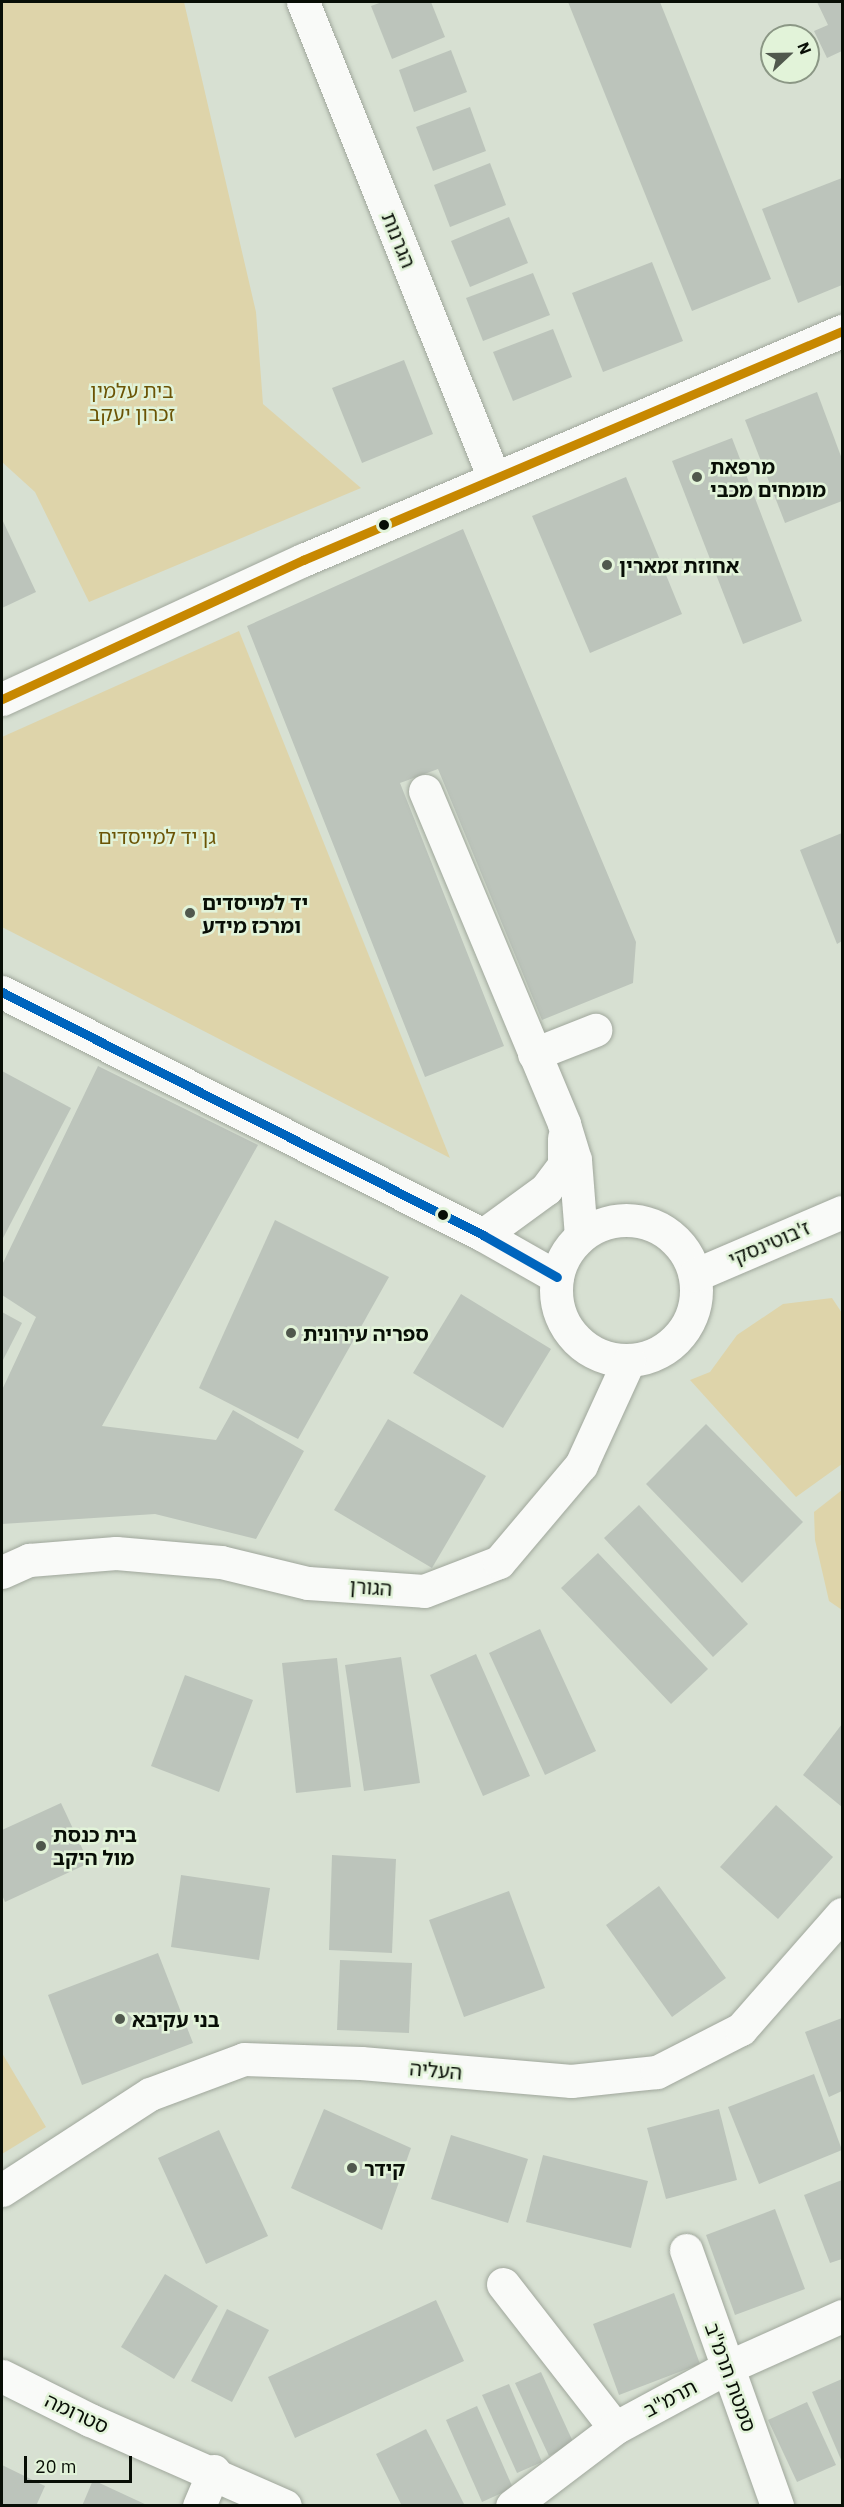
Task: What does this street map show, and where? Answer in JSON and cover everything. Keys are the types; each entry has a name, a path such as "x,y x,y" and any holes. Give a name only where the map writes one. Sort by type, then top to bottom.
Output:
{"street":[{"name":"הגרנות","path":"303,2 494,478"},
{"path":"2,699 303,560 843,331"},
{"path":"425,791 564,1124 575,1160 581,1236"},
{"path":"2,992 483,1235 557,1277"},
{"path":"534,1054 595,1030"},
{"path":"483,1235 525,1208 546,1189 564,1165 564,1124"},
{"name":"ז'בוטינסקי","path":"695,1275 843,1212"},
{"path":"618,1220 658,1227 688,1256 695,1275 692,1316 682,1334 649,1357 629,1360 608,1358 573,1336 562,1318 556,1298 557,1277 565,1254 581,1236 598,1225 618,1220"},
{"name":"הגורן","path":"2,1572 29,1560 116,1553 221,1562 308,1583 424,1591 500,1562 581,1465 629,1360"},
{"name":"העליה","path":"2,2190 150,2094 244,2059 361,2063 571,2081 657,2072 741,2029 843,1914"},
{"name":"סמטת תרמ\"ב","path":"686,2250 777,2505"},
{"path":"502,2284 615,2428"},
{"name":"תרמ\"ב","path":"512,2505 615,2428 728,2367 843,2316"},
{"name":"סטרומה","path":"2,2376 90,2420 214,2471 285,2505"},
{"path":"199,2505 214,2471"}],"green space":[{"name":"בית עלמין זכרון יעקב","path":"2,2 184,2 256,312 263,404 361,488 89,602 35,492 2,462"},
{"name":"גן יד למייסדים","path":"239,631 450,1158 2,927 2,737"},
{"path":"832,1298 842,1313 842,1464 796,1497 690,1380 710,1372 737,1335 783,1304"},
{"path":"842,1490 842,1610 829,1601 815,1540 814,1512"},
{"path":"2,2053 46,2127 2,2154"}],"building":[{"path":"382,2 431,2 445,37 392,59 371,6"},
{"path":"568,2 660,2 771,279 692,311"},
{"path":"817,2 842,2 842,51 827,58 820,43 820,28 828,25"},
{"path":"451,50 467,92 414,112 399,70"},
{"path":"470,107 486,151 433,171 416,127"},
{"path":"490,163 506,205 450,227 434,185"},
{"path":"842,178 842,285 798,303 762,209"},
{"path":"509,217 528,263 470,287 451,241"},
{"path":"652,262 683,341 603,372 572,293"},
{"path":"533,273 550,315 483,341 466,298"},
{"path":"553,329 572,377 513,401 493,352"},
{"path":"404,360 433,434 362,463 332,388"},
{"path":"817,392 842,459 842,501 785,523 745,420"},
{"path":"732,438 802,621 743,644 672,461"},
{"name":"אחוזת זמארין","path":"626,477 682,614 590,653 532,516"},
{"path":"2,519 36,592 2,608"},
{"path":"463,529 636,942 633,983 542,1020 438,769 400,783 504,1046 425,1077 247,626"},
{"path":"842,833 842,941 837,944 800,850"},
{"path":"98,1066 258,1145 102,1426 216,1440 233,1410 304,1451 256,1539 155,1514 2,1524 2,1390 36,1317 2,1295 2,1265"},
{"path":"2,1071 71,1108 2,1240"},
{"name":"ספריה עירונית","path":"275,1220 389,1277 298,1439 199,1388"},
{"path":"461,1294 551,1349 503,1428 413,1373"},
{"path":"2,1312 22,1323 2,1362"},
{"path":"388,1419 486,1476 432,1568 334,1510"},
{"path":"706,1424 803,1522 742,1583 646,1484"},
{"path":"639,1505 748,1624 713,1657 604,1538"},
{"path":"598,1553 708,1669 671,1704 561,1588"},
{"path":"540,1629 596,1751 545,1775 489,1653"},
{"path":"476,1654 530,1776 483,1796 430,1675"},
{"path":"401,1657 420,1783 364,1791 345,1665"},
{"path":"337,1658 351,1787 296,1793 282,1663"},
{"path":"185,1675 253,1700 219,1792 151,1766"},
{"path":"842,1724 842,1807 803,1775"},
{"name":"בית כנסת מול היקב","path":"61,1803 89,1863 5,1902 2,1895 2,1830"},
{"path":"776,1805 833,1857 778,1919 720,1867"},
{"path":"332,1855 396,1859 392,1953 329,1950"},
{"path":"181,1875 270,1888 259,1960 171,1947"},
{"path":"659,1886 726,1978 672,2017 606,1925"},
{"path":"509,1891 545,1988 464,2017 429,1920"},
{"name":"בני עקיבא","path":"158,1953 193,2043 82,2085 48,1995"},
{"path":"340,1960 412,1963 409,2033 337,2030"},
{"path":"842,2018 842,2091 829,2097 805,2032"},
{"path":"814,2074 842,2150 759,2184 728,2107"},
{"name":"קידר","path":"324,2109 411,2148 382,2230 291,2188"},
{"path":"719,2109 737,2180 666,2199 647,2128"},
{"path":"219,2130 268,2236 206,2264 158,2158"},
{"path":"451,2135 528,2159 508,2223 431,2199"},
{"path":"543,2155 648,2181 631,2248 526,2222"},
{"path":"842,2180 842,2259 830,2263 804,2195"},
{"path":"775,2209 805,2289 735,2315 706,2235"},
{"path":"165,2274 218,2306 174,2379 121,2347"},
{"path":"674,2293 700,2364 619,2395 593,2324"},
{"path":"436,2300 464,2361 295,2438 268,2377"},
{"path":"227,2309 269,2330 232,2402 191,2381"},
{"path":"541,2372 574,2444 549,2456 515,2383"},
{"path":"842,2379 842,2462 812,2392"},
{"path":"509,2384 542,2462 517,2473 482,2395"},
{"path":"807,2402 836,2465 797,2482 768,2420"},
{"path":"477,2406 513,2488 482,2502 446,2420"},
{"path":"426,2429 465,2506 402,2506 376,2454"},
{"path":"2,2465 45,2486 36,2506 2,2506"},
{"path":"93,2480 149,2506 82,2506"}],"transit line":[{"path":"2,699 303,560 842,331"},
{"path":"2,992 483,1235 557,1277"}],"place":[{"name":"מרפאת מומחים מכבי","path":"697,477"},
{"name":"אחוזת זמארין","path":"607,565"},
{"name":"יד למייסדים ומרכז מידע","path":"190,913"},
{"name":"ספריה עירונית","path":"291,1333"},
{"name":"בית כנסת מול היקב","path":"41,1846"},
{"name":"בני עקיבא","path":"120,2019"},
{"name":"קידר","path":"352,2168"}]}
